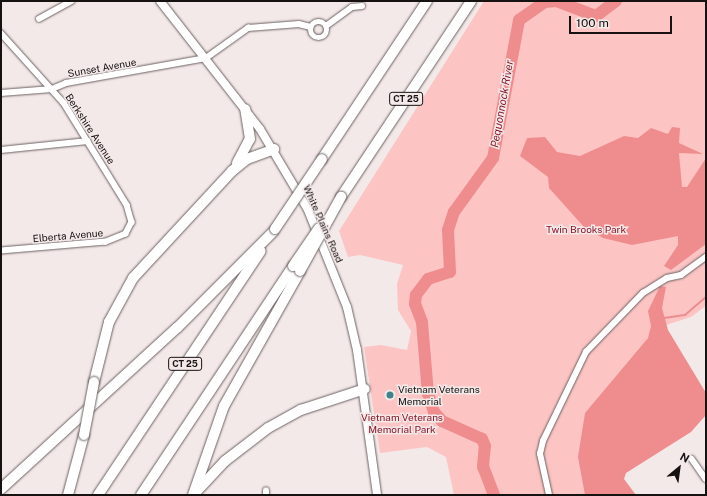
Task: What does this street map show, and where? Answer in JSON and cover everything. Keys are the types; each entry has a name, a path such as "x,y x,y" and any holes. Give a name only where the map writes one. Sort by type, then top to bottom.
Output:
{"highway":[{"name":"CT 25","path":"98,495 428,1"},
{"name":"CT 25","path":"141,495 297,269 340,197 471,1"},
{"path":"226,177 248,145 250,133 245,109"},
{"path":"68,495 84,435 105,334 126,288 148,259 226,177 247,159 274,149"},
{"path":"1,490 177,328 274,231"},
{"path":"194,495 204,455 232,390 297,269"},
{"path":"194,495 225,461 268,428 301,410 365,389"}],"main road":[{"name":"White Plains Road","path":"160,1 206,58 274,149 308,210 347,307 365,389 377,495"}],"street":[{"path":"39,19 71,1"},
{"path":"311,27 313,36 319,38 325,35 326,26 352,8 362,6"},
{"path":"206,58 248,28 299,24 311,27 318,22 326,26"},
{"name":"Berkshire Avenue","path":"1,33 52,89 88,141 127,205 131,225"},
{"name":"Sunset Avenue","path":"1,93 52,89 66,83 206,58"},
{"path":"1,150 88,141"},
{"name":"Elberta Avenue","path":"1,251 106,242 122,237 131,225"},
{"path":"548,495 540,454 543,441 586,352 643,292 667,278 681,275 706,257"},
{"path":"692,459 706,479"}],"green space":[{"name":"Twin Brooks Park","path":"484,1 706,1 706,306 691,317 657,328 589,495 454,495 446,457 427,447 380,453 364,347 381,345 407,350 411,331 398,310 397,284 403,265 360,255 348,257 339,231"}],"shaded area":[{"path":"672,127 680,128 679,143 703,154 679,153 682,187 687,187 706,158 706,244 671,270 664,266 678,245 678,236 632,245 603,238 584,227 549,188 548,177 520,156 527,138 545,137 557,152 580,156 624,136 638,138 651,128 668,134"},
{"path":"660,286 666,287 662,308 668,330 706,393 706,415 691,432 626,473 624,479 636,495 585,495 578,457 585,413 648,338 651,326 648,311"}],"waterway":[{"name":"Pequonnock River","path":"494,495 483,467 485,446 482,439 442,421 434,412 428,394 422,322 415,304 416,295 428,279 450,272 448,230 454,212 493,158 519,20 545,2 556,1 596,16 616,1"},
{"path":"664,318 685,315 706,297"}],"place":[{"name":"Vietnam Veterans Memorial","path":"390,395"}],"park label":[{"name":"Vietnam Veterans Memorial Park","path":"402,422"}]}
